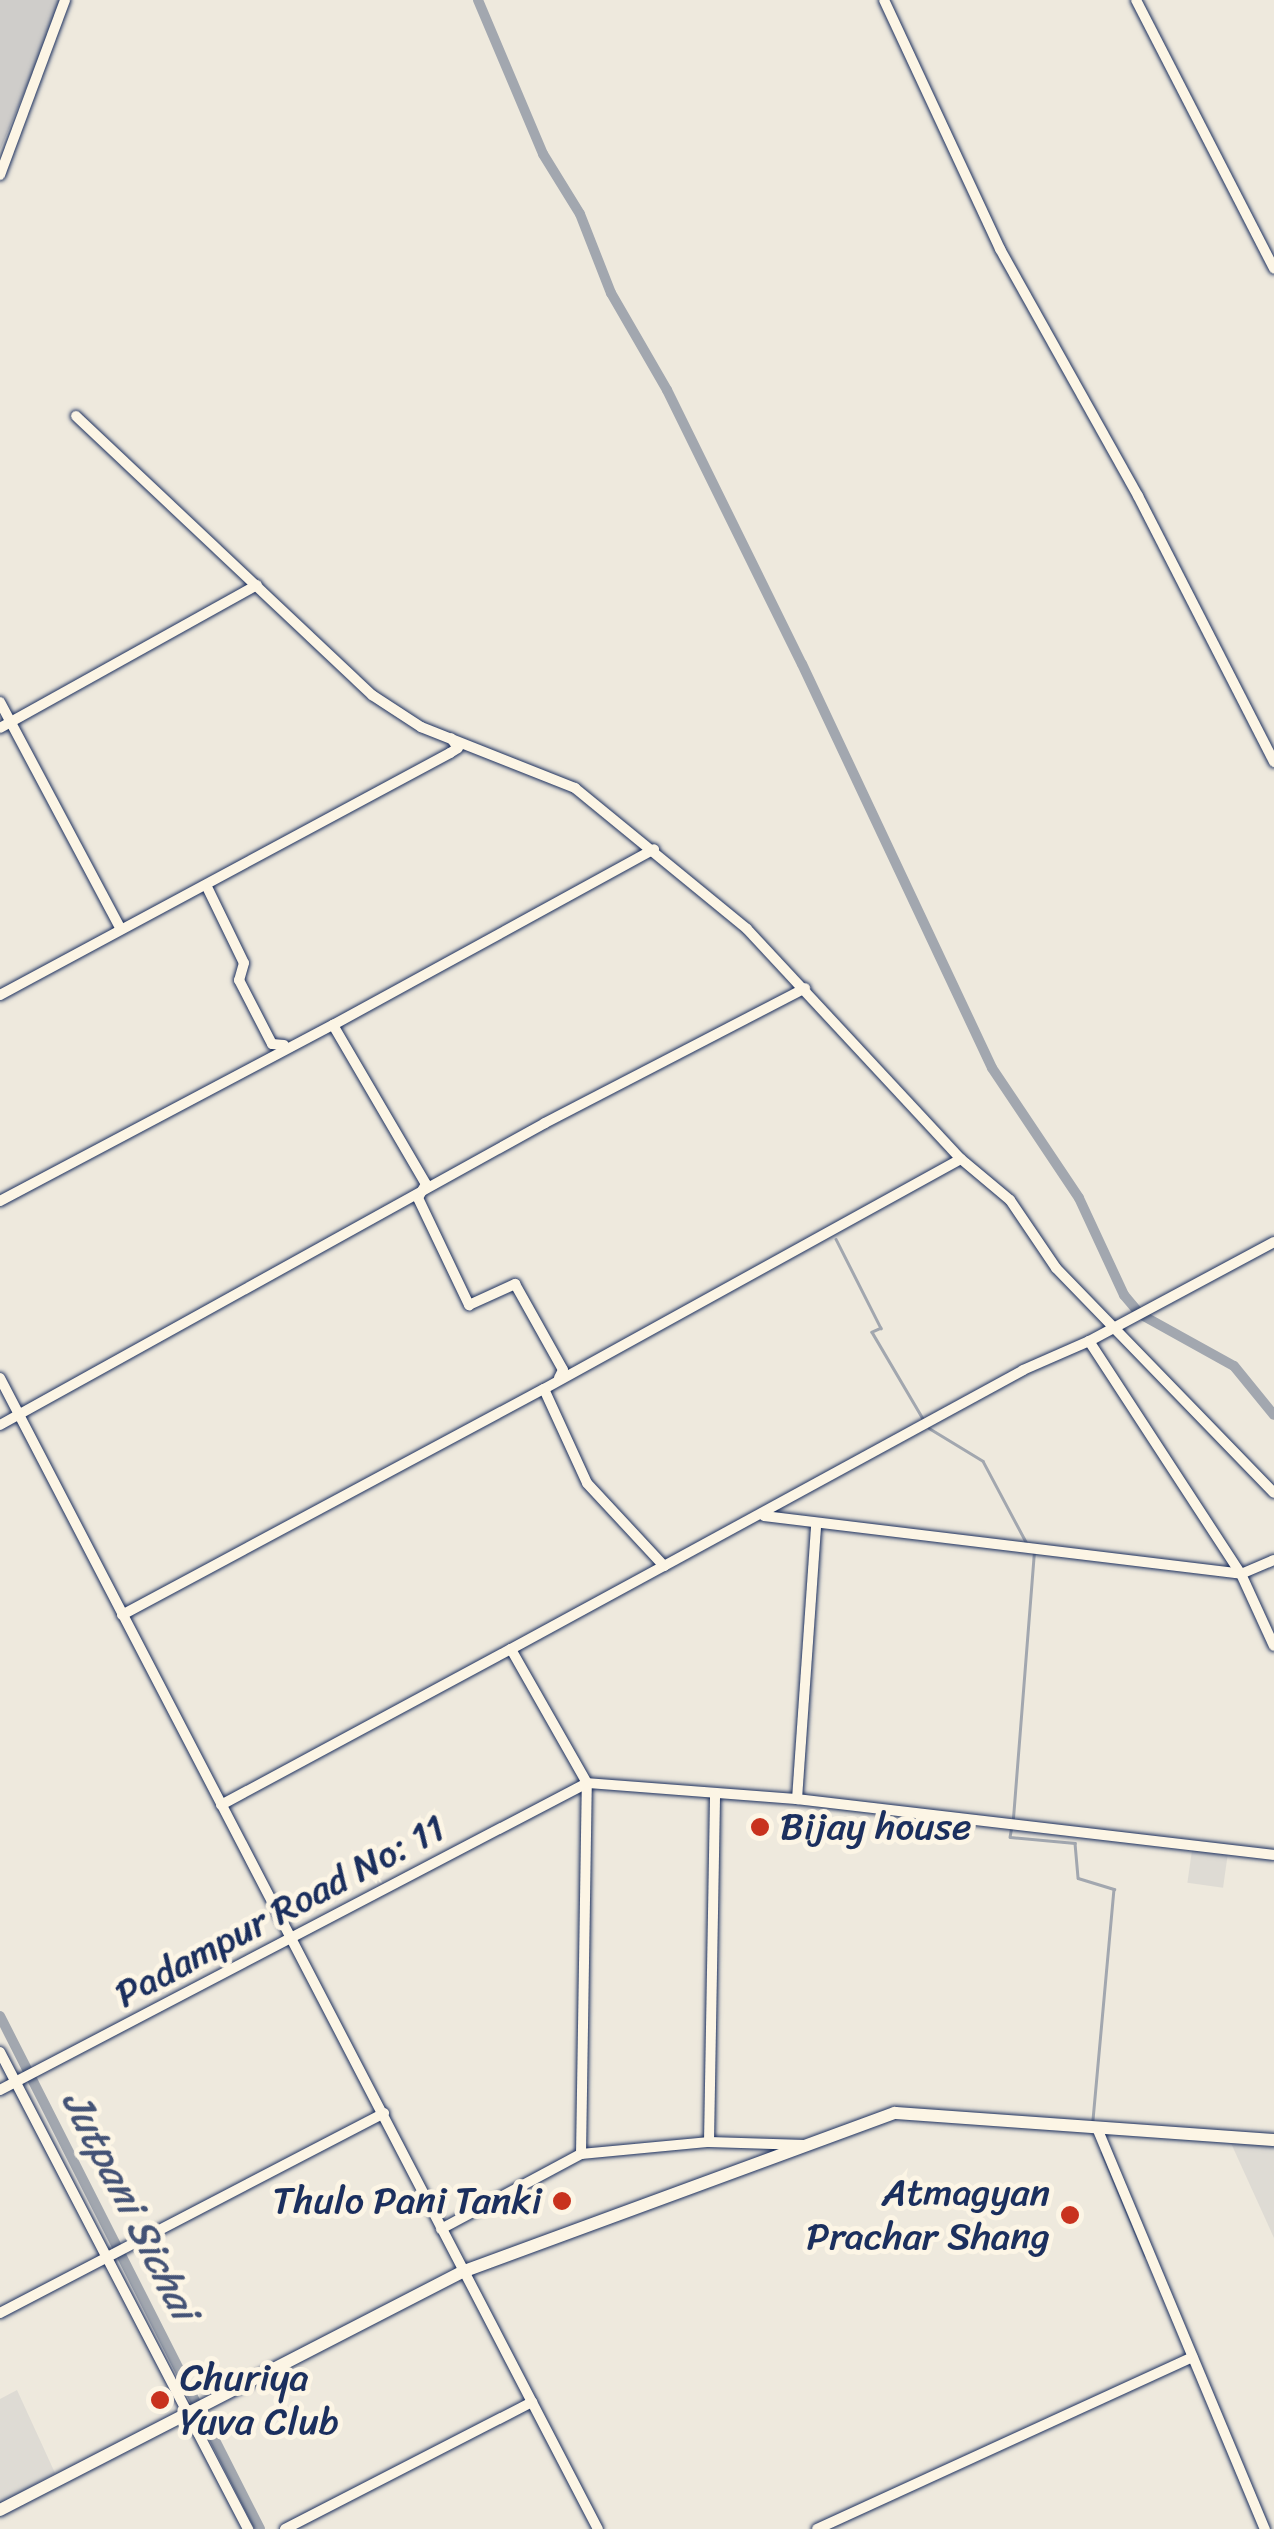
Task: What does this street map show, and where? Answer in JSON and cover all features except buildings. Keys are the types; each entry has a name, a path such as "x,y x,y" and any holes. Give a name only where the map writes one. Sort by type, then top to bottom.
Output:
{"street":[{"path":"0,175 65,0"},
{"path":"884,0 1000,249 1146,510 1274,762"},
{"path":"1136,0 1274,269"},
{"path":"76,416 372,696 451,738 575,788 654,848 805,988 961,1159 1010,1200 1056,1268 1274,1493"},
{"path":"5,726 258,585"},
{"path":"0,702 5,726 119,926"},
{"path":"0,995 119,926 208,889 450,753 458,748 451,738"},
{"path":"0,1200 286,1045 333,1026 654,848"},
{"path":"208,889 244,963 239,980 272,1044 286,1045"},
{"path":"0,1425 418,1198 545,1123 805,988"},
{"path":"333,1026 426,1184 418,1198"},
{"path":"122,1615 926,1184 961,1159"},
{"path":"418,1198 469,1305 515,1284 563,1370 559,1378"},
{"path":"221,1805 764,1516 936,1418 1274,1242"},
{"path":"1088,1341 1241,1574 1274,1646"},
{"path":"0,1378 221,1805 295,1937 462,2272 598,2529"},
{"path":"544,1389 587,1482 664,1566"},
{"path":"764,1516 1241,1574 1274,1560"},
{"path":"797,1799 816,1525"},
{"path":"512,1649 587,1783 580,2154"},
{"path":"587,1783 797,1799 1274,1856"},
{"name":"Padampur Road No: 11","path":"0,2090 587,1783"},
{"path":"709,2142 716,1794"},
{"path":"0,2052 18,2080 185,2414 248,2529"},
{"path":"0,2313 384,2112"},
{"path":"0,2510 462,2272 895,2113 1274,2140"},
{"path":"1093,2128 1265,2529"},
{"path":"441,2229 580,2154 709,2142 805,2145"},
{"path":"818,2529 1192,2357"},
{"path":"285,2529 532,2402"}],"shaded area":[{"path":"0,0 63,0 0,150"},
{"path":"1192,1850 1228,1855 1223,1888 1187,1883"},
{"path":"1230,2141 1274,2145 1274,2238"},
{"path":"17,2390 55,2473 0,2504 0,2399"}],"waterway":[{"path":"478,0 543,154 580,214 611,293 667,390 802,664 992,1068 1079,1198 1124,1295 1140,1314 1234,1366 1274,1415"},
{"path":"836,1239 881,1328 872,1332 925,1422"},
{"path":"929,1428 983,1461 1026,1542"},
{"path":"1013,1818 1034,1552"},
{"path":"1012,1826 1010,1837 1075,1843 1078,1878 1114,1889 1093,2120"},
{"name":"Jutpani Sichai","path":"0,2016 260,2529"},
{"path":"1102,2152 1145,2255"}],"place":[{"name":"Bijay house","path":"760,1827"},
{"name":"Thulo Pani Tanki","path":"562,2201"},
{"name":"Atmagyan Prachar Shang","path":"1070,2215"},
{"name":"Churiya Yuva Club","path":"160,2400"}]}
